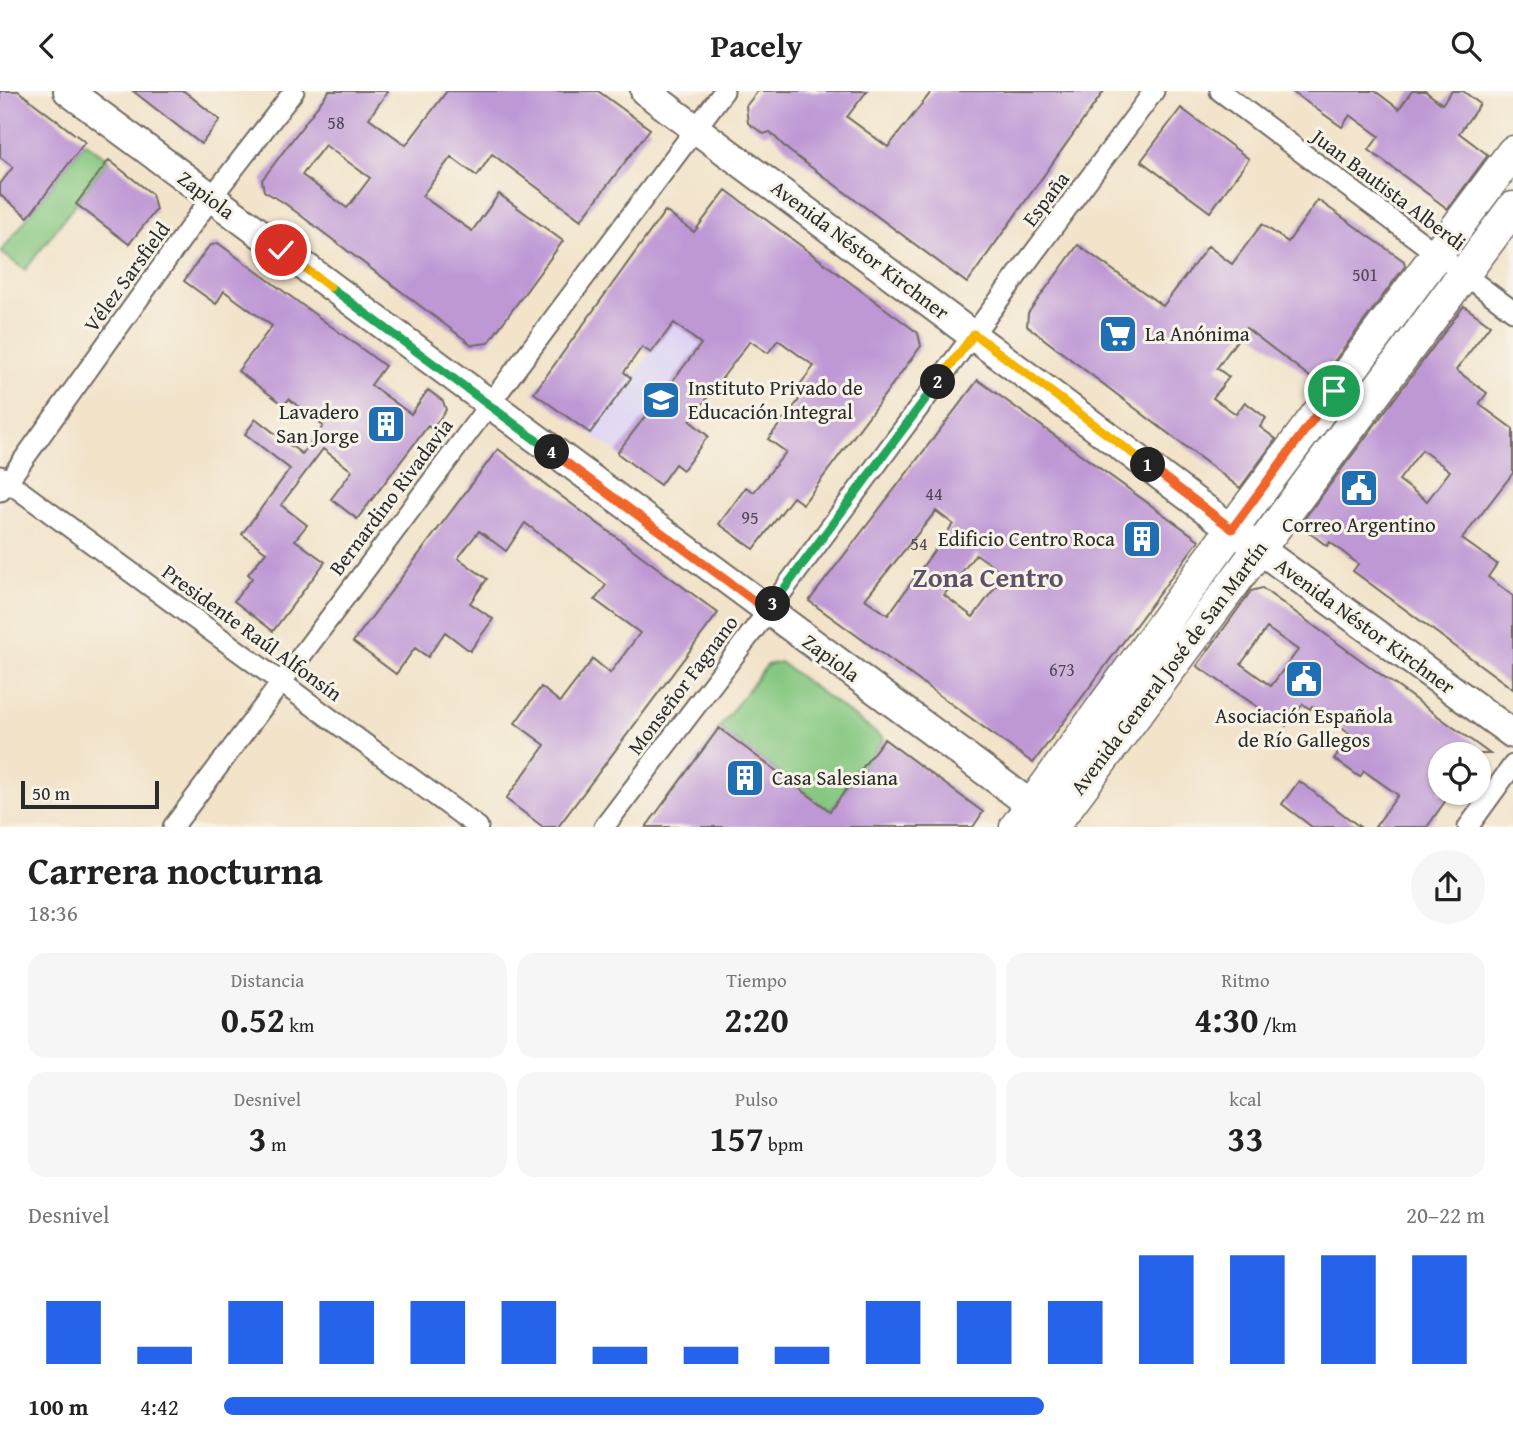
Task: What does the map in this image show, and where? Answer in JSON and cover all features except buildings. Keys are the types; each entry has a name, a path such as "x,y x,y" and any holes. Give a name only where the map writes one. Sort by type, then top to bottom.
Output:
{"main road":[{"name":"Avenida General José de San Martín","path":"1043,821 1232,529 1513,152"},
{"name":"Avenida General José de San Martín","path":"1043,821 1258,548 1513,208"}],"street":[{"name":"Zapiola","path":"68,91 768,611 1043,821"},
{"name":"Vélez Sarsfield","path":"3,483 211,198 294,91"},
{"name":"Avenida Néstor Kirchner","path":"645,91 1232,529 1513,734"},
{"name":"Bernardino Rivadavia","path":"173,827 724,91"},
{"name":"España","path":"974,334 1154,91"},
{"name":"Juan Bautista Alberdi","path":"1220,91 1513,311"},
{"name":"Monseñor Fagnano","path":"604,827 974,334"},
{"name":"Presidente Raúl Alfonsín","path":"3,483 478,827"},
{"path":"1468,827 1513,765"}],"shaded area":[{"name":"Instituto Privado de Educación Integral","path":"674,323 731,366 648,476 590,433"}],"green space":[{"path":"85,142 109,160 25,270 1,252"},
{"path":"780,662 884,739 830,811 719,728 767,665"}],"place":[{"name":"La Anónima","path":"1118,334"},
{"name":"Instituto Privado de Educación Integral","path":"661,400"},
{"name":"Lavadero San Jorge","path":"386,424"},
{"name":"Correo Argentino","path":"1359,488"},
{"name":"Edificio Centro Roca","path":"1142,539"},
{"name":"Asociación Española de Río Gallegos","path":"1304,679"},
{"name":"Casa Salesiana","path":"745,778"}],"district":[{"name":"Zona Centro","path":"988,577"}],"route":[{"path":"281,250 768,611 974,334 1232,529 1334,391"}]}
